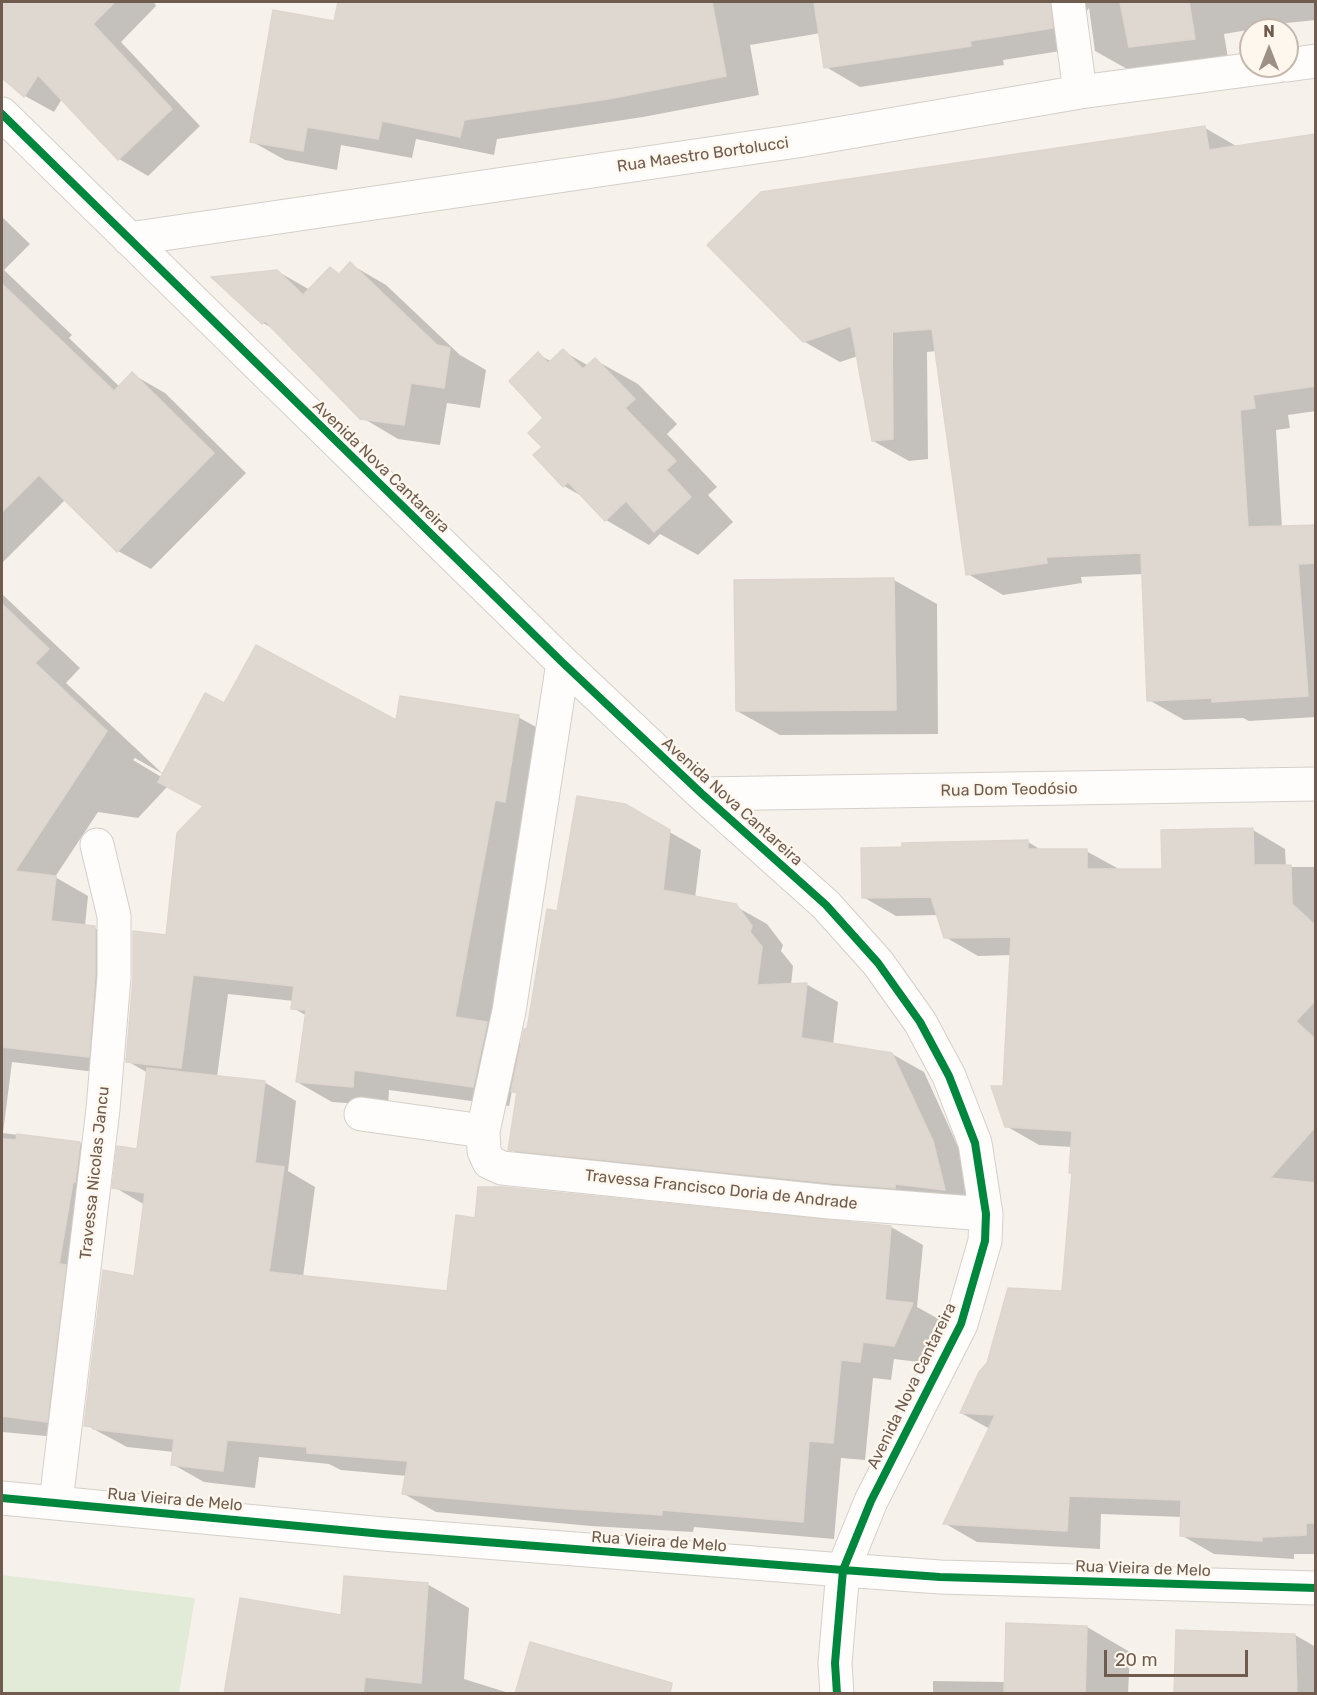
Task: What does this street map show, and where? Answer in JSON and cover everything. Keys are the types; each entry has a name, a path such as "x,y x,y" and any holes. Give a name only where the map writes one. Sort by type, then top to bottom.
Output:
{"street":[{"path":"1068,2 1080,92"},
{"path":"1299,63 1316,61"},
{"name":"Rua Maestro Bortolucci","path":"129,239 797,141 1080,92 1239,71"},
{"name":"Avenida Nova Cantareira","path":"2,114 562,663 702,794 826,905 878,963 920,1022 949,1076 975,1143 986,1214 982,1251 961,1324 871,1501 843,1570 835,1663 837,1694"},
{"name":"Travessa Francisco Doria de Andrade","path":"562,663 509,1011 483,1131 484,1151 489,1162 502,1168 830,1202 986,1214"},
{"name":"Rua Dom Teodósio","path":"702,794 1316,784"},
{"name":"Travessa Nicolas Jancu","path":"56,1502 103,1109 114,977 114,916 98,845"},
{"path":"361,1114 483,1131"},
{"name":"Rua Vieira de Melo","path":"2,1497 383,1534 940,1577 1316,1588"}],"green space":[{"path":"2,1575 195,1598 179,1693 2,1693"}],"building":[{"path":"2,2 115,2 93,24 172,109 118,160 38,75 24,97 2,78"},
{"path":"338,2 712,2 726,76 608,99 464,120 460,137 382,121 378,139 307,127 303,151 250,142 273,10 334,21"},
{"path":"814,2 1050,2 1053,28 970,41 971,46 824,68"},
{"path":"1120,2 1189,2 1195,39 1129,47"},
{"path":"1205,126 1209,150 1316,134 1316,386 1253,395 1255,408 1240,410 1248,527 1316,525 1316,563 1298,564 1308,696 1212,702 1212,698 1147,701 1141,553 1046,557 1047,563 966,575 932,329 892,332 893,439 872,441 851,326 803,342 707,245 761,192"},
{"path":"350,262 437,345 450,348 444,388 411,383 404,425 360,419 265,321 262,324 211,277 277,270 303,295 330,267 339,274"},
{"path":"2,284 114,391 132,372 214,453 117,552 39,475 2,512"},
{"path":"563,349 583,369 595,358 635,399 625,408 676,461 666,470 691,497 654,532 626,501 605,521 568,482 563,487 533,455 542,447 528,433 543,418 509,381 538,352 548,363"},
{"path":"894,578 896,710 736,711 734,580"},
{"path":"2,604 49,649 35,663 107,731 15,871 56,876 51,921 95,926 95,976 89,1057 2,1047"},
{"path":"256,645 396,720 400,696 519,715 505,802 495,800 455,1017 487,1022 473,1087 354,1070 353,1087 296,1082 306,1010 291,1009 294,986 193,975 181,1068 126,1062 133,979 133,931 166,935 177,833 203,806 158,782 205,693 224,703"},
{"path":"577,796 625,804 670,830 663,890 736,904 752,926 750,932 762,947 757,985 807,983 801,1038 892,1053 933,1141 945,1190 895,1184 895,1188 832,1183 508,1150 517,1092 511,1092 524,1029 527,1029 547,909 557,911"},
{"path":"1253,828 1254,865 1291,865 1292,904 1314,924 1316,1000 1296,1021 1316,1040 1316,1126 1270,1178 1316,1183 1316,1523 1306,1523 1306,1535 1262,1537 1262,1541 1180,1536 1181,1500 1069,1496 1067,1531 943,1524 995,1415 960,1413 979,1372 987,1363 1008,1288 1062,1291 1072,1173 1069,1173 1072,1131 1005,1127 991,1086 1003,1086 1011,937 944,938 931,897 862,898 861,848 902,847 902,843 1028,840 1028,849 1087,849 1087,869 1162,869 1161,830"},
{"path":"147,1068 265,1081 255,1163 284,1167 269,1272 447,1291 456,1215 475,1218 478,1187 503,1187 891,1226 885,1300 913,1303 894,1346 863,1342 860,1362 841,1360 833,1443 809,1441 803,1522 662,1510 662,1515 557,1508 402,1494 408,1461 307,1453 307,1447 227,1440 223,1471 171,1465 174,1439 84,1426 103,1270 134,1276 145,1193 112,1188 117,1146 137,1149"},
{"path":"17,1134 80,1142 75,1182 73,1182 59,1264 66,1265 47,1422 2,1416 2,1139 16,1140"},
{"path":"344,1576 428,1583 421,1683 365,1677 363,1694 224,1694 240,1598 341,1615"},
{"path":"1006,1623 1087,1626 1085,1694 1004,1694"},
{"path":"1176,1630 1295,1634 1297,1694 1174,1694"},
{"path":"530,1642 672,1683 670,1694 515,1694"}],"cycle path":[{"path":"2,114 563,663 702,794 826,905 878,963 920,1022 949,1076 975,1143 986,1214 985,1241 961,1324 871,1501 843,1570 835,1663 837,1694"},
{"path":"2,1498 383,1534 940,1577 1316,1588"}]}
